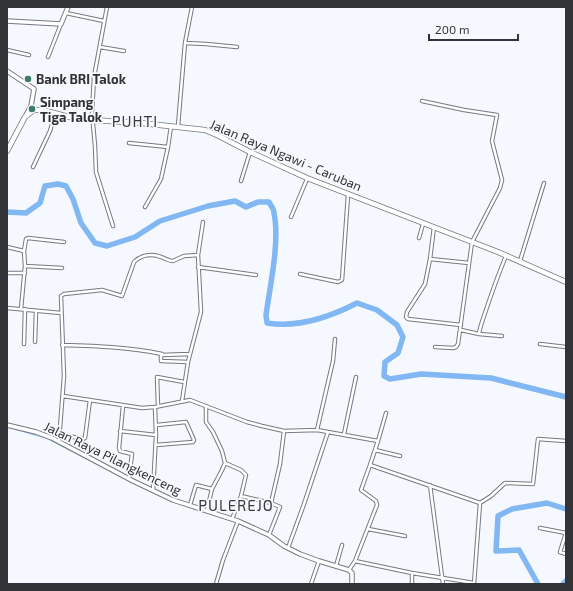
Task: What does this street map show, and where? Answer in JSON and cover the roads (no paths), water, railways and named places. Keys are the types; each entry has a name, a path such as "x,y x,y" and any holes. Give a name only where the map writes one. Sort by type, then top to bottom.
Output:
{"highway":[{"name":"Jalan Raya Ngawi - Caruban","path":"37,110 92,120 171,126 199,129 214,133 250,152 308,178 520,261 566,282"},
{"path":"7,151 26,115 37,110"}],"main road":[{"path":"7,21 61,24 68,7"},
{"path":"7,71 34,89 32,104 26,115"},
{"path":"32,104 37,110"},
{"name":"Jalan Raya Pilangkenceng","path":"7,425 36,432 59,442 153,491 238,521 269,535 288,548 319,561 349,570"},
{"path":"349,570 352,573 352,584"}],"street":[{"path":"107,7 93,85 92,120 96,172 113,226"},
{"path":"178,127 185,43 192,7"},
{"path":"66,13 104,21"},
{"path":"48,57 61,24"},
{"path":"185,43 237,47"},
{"path":"100,47 124,51"},
{"path":"7,50 29,55"},
{"path":"422,101 497,115 492,141 502,183 472,242 461,330 456,347 435,347"},
{"path":"33,167 50,131 55,113"},
{"path":"145,208 161,179 171,126"},
{"path":"129,144 168,147"},
{"path":"242,181 250,152"},
{"path":"291,217 308,178"},
{"path":"520,261 544,183"},
{"path":"300,274 338,282 342,280 348,194"},
{"path":"182,401 188,362 201,312 198,255 203,222"},
{"path":"419,238 423,224"},
{"path":"434,227 425,284 407,312 406,317 408,319 461,325"},
{"path":"21,309 25,273 25,241 28,238 64,242"},
{"path":"7,246 24,250"},
{"path":"59,442 63,396 62,295 102,290 122,296 134,262 138,258 156,255 173,261 184,256 198,255"},
{"path":"479,334 480,326 483,321 492,290 506,256"},
{"path":"430,259 469,263"},
{"path":"25,266 62,268"},
{"path":"198,267 256,275"},
{"path":"7,273 25,273"},
{"path":"7,308 61,314"},
{"path":"24,344 25,309"},
{"path":"35,342 36,311"},
{"path":"461,330 479,334 502,336"},
{"path":"317,430 333,361 335,339"},
{"path":"540,344 566,347"},
{"path":"62,345 119,347 162,354 190,354"},
{"path":"162,354 161,361 188,362"},
{"path":"153,491 157,426 156,377 184,382"},
{"path":"344,434 356,377"},
{"path":"63,396 142,408 157,407 190,400 246,422 284,431 317,430 378,441"},
{"path":"60,434 82,439 85,438 90,400"},
{"path":"123,406 119,450 132,454 129,478"},
{"path":"206,406 206,422 213,432 222,451 225,463 212,490 207,510"},
{"path":"349,570 355,560 368,529 376,503 361,490 386,413"},
{"path":"156,445 193,442 194,440 186,422 157,426"},
{"path":"120,431 156,435"},
{"path":"271,503 280,464 284,431"},
{"path":"288,548 328,432"},
{"path":"370,465 480,502 491,496 505,483 533,484 538,439 566,441"},
{"path":"375,450 400,456"},
{"path":"225,463 245,473 241,496 232,519"},
{"path":"190,505 196,485 212,490"},
{"path":"430,485 442,584"},
{"path":"241,496 271,503 280,508 269,535"},
{"path":"355,560 412,573 474,584 480,502"},
{"path":"216,584 223,560 238,521"},
{"path":"540,528 566,533 560,552 566,554"},
{"path":"368,529 405,536"},
{"path":"336,566 342,545"},
{"path":"311,584 319,561"},
{"path":"412,573 412,584"}],"waterway":[{"path":"7,212 26,213 40,203 45,186 58,184 66,186 73,199 81,223 95,243 107,246 135,237 160,221 208,206 235,201 246,207 258,202 269,202 274,212 276,237 274,264 266,315 267,323 302,323 325,317 357,303 377,310 397,325 403,337 398,353 385,362 384,376 390,379 421,374 491,378 566,397"},
{"path":"7,427 46,438 110,471"},
{"path":"177,503 234,522"},
{"path":"538,584 519,550 496,551 498,516 512,509 547,503 566,509"},
{"path":"563,584 566,581"}],"place":[{"name":"Bank BRI Talok","path":"28,79"},
{"name":"Simpang Tiga Talok","path":"32,109"}],"district":[{"name":"PUHTI","path":"135,122"},
{"name":"PULEREJO","path":"236,506"}]}
